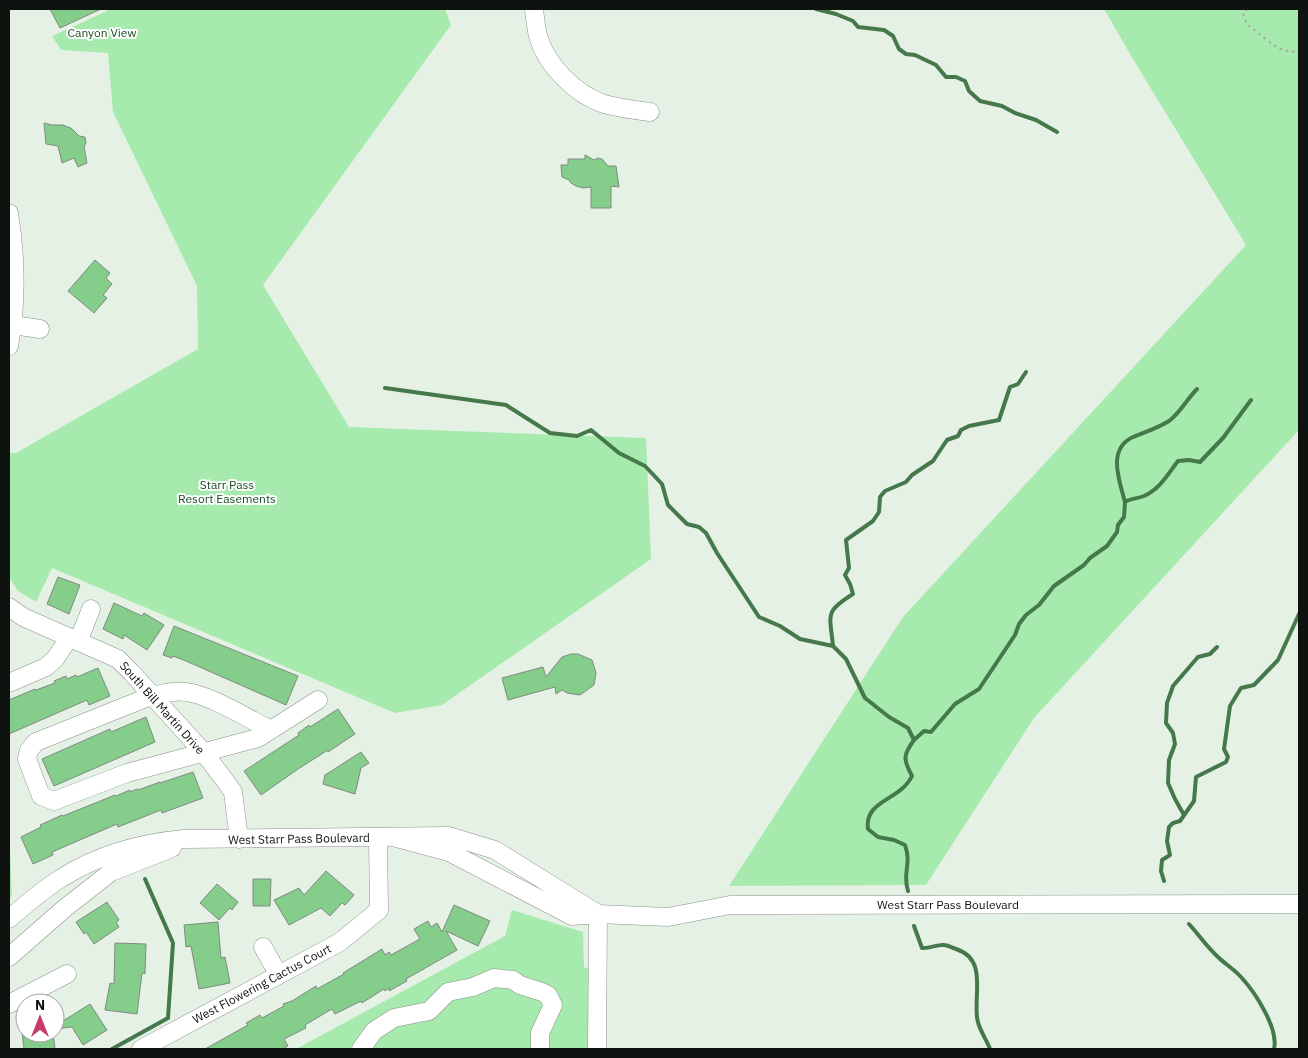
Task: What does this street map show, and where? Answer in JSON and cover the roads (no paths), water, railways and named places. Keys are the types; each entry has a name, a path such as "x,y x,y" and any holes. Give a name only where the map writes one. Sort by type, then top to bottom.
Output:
{"street":[{"path":"534,9 538,37 544,51 572,85 587,96 602,103 619,108 650,112"},
{"path":"9,213 15,269 13,326 9,346"},
{"path":"13,326 40,329"},
{"name":"South Bill Martin Drive","path":"9,607 22,617 118,660 131,672 204,753 232,792 239,839"},
{"path":"9,683 46,667 56,659 73,640 91,609"},
{"path":"271,730 198,694 178,692 151,696 36,742 28,750 27,759 41,796 54,801 128,773 258,738 271,730 318,700"},
{"name":"West Starr Pass Boulevard","path":"9,919 61,878 115,852 160,841 239,839 386,838 449,852 572,916 598,914 668,917 730,905 1299,904"},
{"name":"West Flowering Cactus Court","path":"141,1049 340,942 379,910 386,838"},
{"name":"West Starr Pass Boulevard","path":"9,957 65,908 111,872 169,848 204,840"},
{"path":"597,1049 598,914"},
{"path":"263,947 278,974"},
{"path":"9,1004 67,974"},
{"path":"361,1049 374,1031 394,1018 429,1011 448,992 473,987 494,978 513,980 520,985 548,995 553,1005 540,1033 540,1049"}],"waterway":[{"path":"816,9 853,21 858,27 884,30 893,36 899,49 906,54 915,55 936,65 946,77 956,77 965,81 969,91 980,101 1002,106 1015,113 1036,120 1057,132"},
{"path":"833,646 831,615 837,605 853,594 845,575 849,568 846,540 873,521 879,512 880,497 885,491 906,482 912,475 933,461 947,440 958,436 961,430 969,426 999,420 1010,387 1018,384 1026,372"},
{"path":"385,388 506,405 550,433 577,436 591,430 619,453 645,466 662,484 668,505 687,524 699,527 706,533 759,617 780,626 800,639 833,646 846,659 865,698 889,717 908,728 914,740 906,754 907,765 912,776 900,791 877,806 868,819 868,829 878,837 894,840 905,845 908,858 906,879 908,891"},
{"path":"1125,502 1117,466 1117,457 1120,449 1125,442 1133,437 1169,421 1197,389"},
{"path":"914,740 924,731 931,732 955,704 979,689 1026,615 1039,605 1054,586 1107,546 1117,532 1118,525 1124,517 1125,502 1150,493 1163,481 1178,461 1200,462 1223,438 1251,400"},
{"path":"1164,881 1161,871 1162,860 1170,855 1167,841 1169,827 1173,823 1180,821 1194,801 1196,777 1226,762 1228,757 1224,749 1230,706 1241,688 1254,685 1278,660 1299,614"},
{"path":"1184,815 1168,783 1169,760 1175,744 1173,733 1166,723 1167,703 1173,686 1198,657 1210,654 1217,647"},
{"path":"112,1049 168,1018 173,943 145,879"},
{"path":"1189,924 1210,949 1238,974 1253,992 1265,1011 1273,1031 1274,1049"},
{"path":"914,926 922,948 947,945 966,954 972,960 977,977 978,1021 990,1049"}],"park label":[{"name":"Canyon View","path":"102,33"},
{"name":"Starr Pass Resort Easements","path":"227,492"}]}
